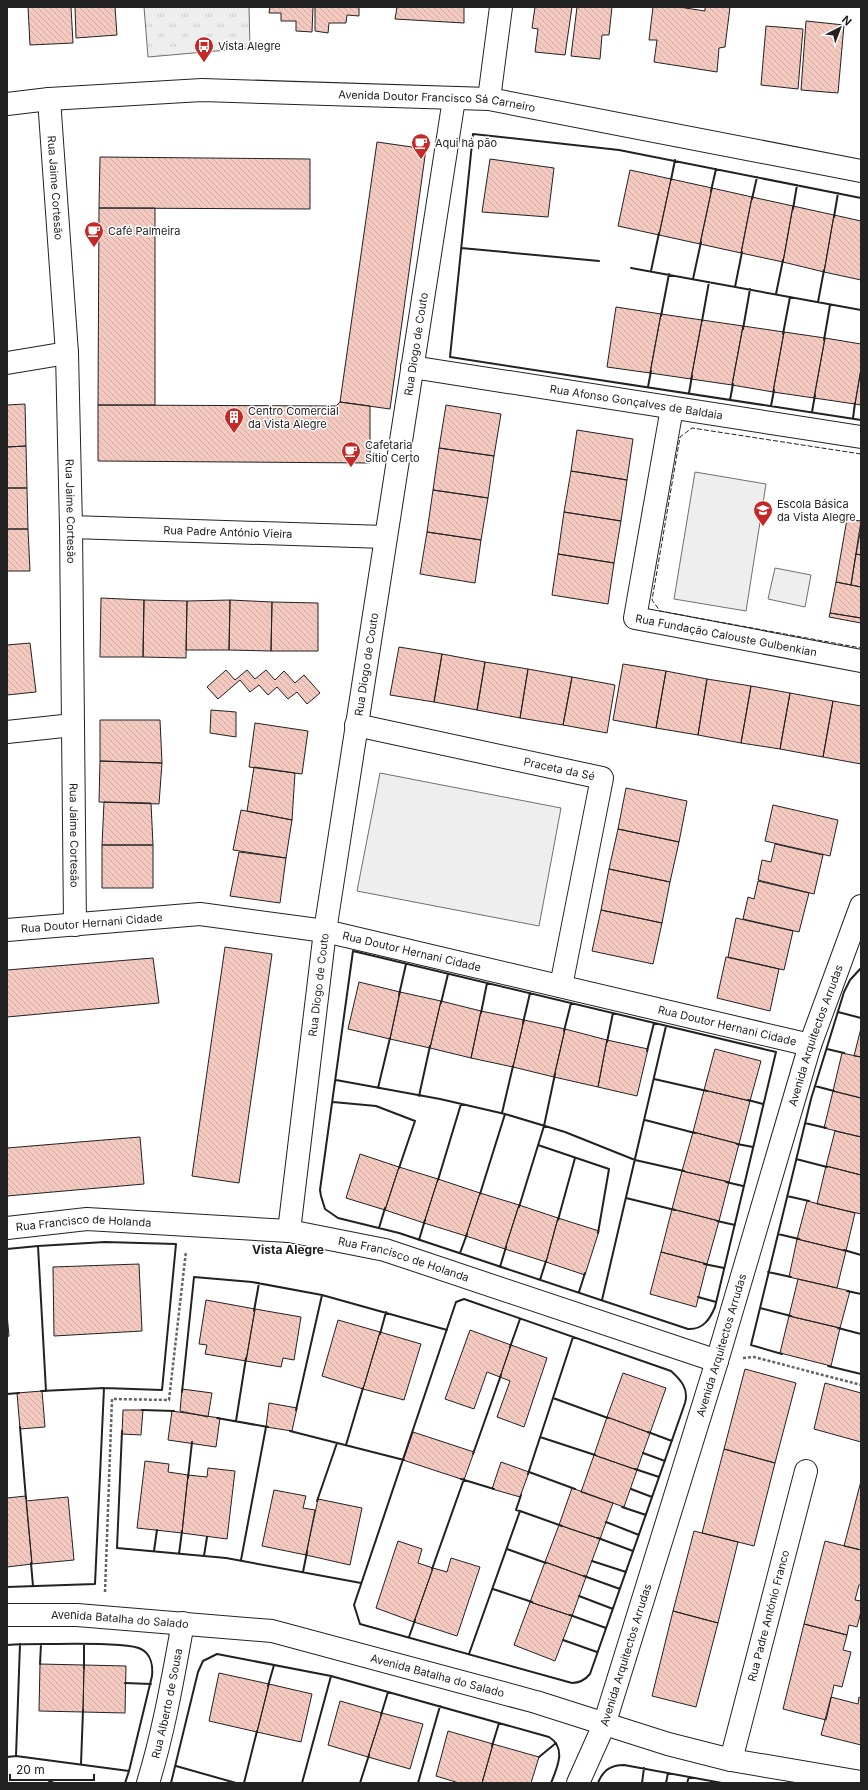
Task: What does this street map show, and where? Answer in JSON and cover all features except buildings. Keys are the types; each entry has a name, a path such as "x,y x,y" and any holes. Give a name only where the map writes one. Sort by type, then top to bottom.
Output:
{"street":[{"path":"490,99 501,7"},
{"name":"Avenida Doutor Francisco Sá Carneiro","path":"7,104 49,98 202,90 490,99 861,171"},
{"name":"Rua Jaime Cortesão","path":"49,98 68,353 74,925"},
{"name":"Rua Diogo de Couto","path":"289,1231 325,931 454,99"},
{"path":"7,363 68,353"},
{"name":"Rua Afonso Gonçalves de Baldaia","path":"412,367 861,437"},
{"name":"Rua Fundação Calouste Gulbenkian","path":"672,408 635,618 861,661"},
{"name":"Rua Padre António Vieira","path":"71,527 386,537"},
{"path":"7,732 73,725"},
{"name":"Praceta da Sé","path":"356,725 602,778 561,986"},
{"name":"Avenida Arquitectos Arrudas","path":"578,1783 604,1725 717,1361 810,1045 861,906"},
{"name":"Rua Doutor Hernani Cidade","path":"7,930 200,914 325,931 810,1045"},
{"name":"Rua Francisco de Holanda","path":"7,1228 87,1219 289,1231 385,1250 717,1361"},
{"name":"Rua Padre António Franco","path":"731,1760 806,1471"},
{"name":"Avenida Batalha do Salado","path":"7,1615 63,1614 272,1631 536,1702 604,1725 668,1744 731,1760 861,1782"},
{"name":"Rua Alberto de Sousa","path":"148,1783 169,1700 183,1623"}],"path":[{"path":"104,1617 112,1398 169,1400 189,1225"},
{"path":"717,1361 754,1357 861,1385"}],"green space":[{"path":"144,7 249,7 250,48 148,57"},
{"path":"695,472 766,484 746,611 674,599"},
{"path":"775,568 811,575 805,607 768,599"},
{"path":"380,773 561,808 539,926 357,891"}],"fence":[{"path":"861,454 692,428 680,437 652,600 660,611 861,648"}],"wall":[{"path":"861,198 619,150 473,134 450,357 861,420"},
{"path":"671,180 675,160"},
{"path":"711,191 716,169"},
{"path":"752,199 757,177"},
{"path":"793,209 797,185"},
{"path":"834,217 838,193"},
{"path":"651,271 659,233"},
{"path":"693,279 701,242"},
{"path":"461,248 599,261"},
{"path":"735,287 742,252"},
{"path":"776,294 783,260"},
{"path":"631,268 861,310"},
{"path":"818,302 824,270"},
{"path":"661,316 669,274"},
{"path":"702,321 709,282"},
{"path":"743,329 750,289"},
{"path":"783,334 790,297"},
{"path":"824,340 830,305"},
{"path":"648,387 651,371"},
{"path":"689,393 692,376"},
{"path":"730,400 733,384"},
{"path":"771,406 774,390"},
{"path":"812,412 815,395"},
{"path":"853,418 855,403"},
{"path":"353,951 776,1052 715,1307 711,1316 702,1326 688,1329 399,1233 338,1218 325,1209 320,1190 353,951"},
{"path":"399,995 406,964"},
{"path":"782,1354 751,1345 811,1099 844,992 850,980 861,968"},
{"path":"441,1003 448,974"},
{"path":"481,1013 487,983"},
{"path":"523,1023 530,993"},
{"path":"564,1031 571,1003"},
{"path":"838,1012 861,1018"},
{"path":"607,1042 613,1013"},
{"path":"647,1051 654,1023"},
{"path":"602,1300 666,1026"},
{"path":"378,1088 390,1038"},
{"path":"419,1096 430,1046"},
{"path":"827,1049 844,1053"},
{"path":"502,1113 513,1066"},
{"path":"519,1207 544,1126 555,1074"},
{"path":"654,1079 707,1091"},
{"path":"336,1080 440,1099 505,1114 565,1132 635,1160 684,1171"},
{"path":"815,1086 834,1091"},
{"path":"748,1100 763,1104"},
{"path":"333,1102 376,1106 415,1121 399,1168"},
{"path":"438,1180 461,1104"},
{"path":"480,1194 505,1114"},
{"path":"645,1120 695,1133"},
{"path":"805,1123 826,1128"},
{"path":"737,1144 753,1147"},
{"path":"538,1145 609,1169 598,1233"},
{"path":"558,1220 575,1158"},
{"path":"796,1159 827,1167"},
{"path":"726,1182 743,1186"},
{"path":"787,1196 809,1201"},
{"path":"626,1198 675,1210"},
{"path":"379,1228 385,1208"},
{"path":"419,1240 425,1220"},
{"path":"717,1221 735,1225"},
{"path":"460,1253 467,1234"},
{"path":"778,1234 799,1239"},
{"path":"41,1391 104,1388 162,1390 176,1244 105,1242 38,1246 46,1391"},
{"path":"7,1249 38,1246"},
{"path":"500,1267 506,1247"},
{"path":"844,1250 861,1255"},
{"path":"540,1280 546,1261"},
{"path":"704,1264 724,1268"},
{"path":"768,1272 791,1277"},
{"path":"579,1292 585,1273"},
{"path":"182,1392 194,1277 252,1282 322,1295 447,1330"},
{"path":"254,1311 259,1283"},
{"path":"847,1291 861,1294"},
{"path":"296,1410 322,1295"},
{"path":"698,1297 716,1302"},
{"path":"464,1299 671,1371 681,1381 685,1389 685,1403 590,1674 580,1682 572,1683 360,1624 354,1605 456,1302 464,1299"},
{"path":"760,1308 791,1316"},
{"path":"380,1334 386,1312"},
{"path":"510,1347 520,1319"},
{"path":"838,1328 861,1334"},
{"path":"528,1474 573,1337"},
{"path":"236,1421 246,1358"},
{"path":"828,1366 861,1374"},
{"path":"473,1454 501,1375"},
{"path":"7,1587 95,1584 104,1388"},
{"path":"346,1445 363,1388"},
{"path":"7,1394 19,1393"},
{"path":"553,1398 608,1418"},
{"path":"142,1410 174,1411"},
{"path":"217,1418 268,1427"},
{"path":"20,1427 26,1499"},
{"path":"241,1560 266,1427"},
{"path":"122,1431 117,1548 226,1558 361,1583"},
{"path":"290,1431 404,1460"},
{"path":"648,1432 672,1441"},
{"path":"540,1437 595,1455"},
{"path":"188,1478 192,1442"},
{"path":"317,1501 337,1443"},
{"path":"643,1453 665,1461"},
{"path":"635,1469 659,1477"},
{"path":"529,1472 575,1489"},
{"path":"461,1479 494,1489"},
{"path":"432,1569 464,1479"},
{"path":"631,1489 652,1497"},
{"path":"469,1654 520,1511 516,1510 521,1495"},
{"path":"622,1507 646,1515"},
{"path":"520,1511 562,1526"},
{"path":"606,1522 639,1535"},
{"path":"154,1551 157,1530"},
{"path":"179,1554 182,1531"},
{"path":"204,1556 207,1537"},
{"path":"598,1538 633,1551"},
{"path":"507,1549 546,1563"},
{"path":"303,1572 307,1552"},
{"path":"592,1561 626,1572"},
{"path":"31,1563 33,1586"},
{"path":"584,1576 620,1589"},
{"path":"493,1589 532,1602"},
{"path":"579,1596 613,1609"},
{"path":"570,1615 606,1628"},
{"path":"409,1637 415,1620"},
{"path":"563,1640 597,1652"},
{"path":"7,1645 17,1644 22,1644 110,1644 134,1647 141,1649 147,1654 152,1664 152,1676 129,1771 16,1756 20,1644"},
{"path":"40,1664 41,1644"},
{"path":"84,1644 84,1668"},
{"path":"171,1783 198,1672 203,1661 217,1654 331,1676 549,1737 558,1747 559,1752 558,1765 551,1783"},
{"path":"268,1686 274,1665"},
{"path":"302,1783 331,1676"},
{"path":"125,1683 151,1684"},
{"path":"381,1715 388,1692"},
{"path":"418,1783 440,1706"},
{"path":"81,1764 83,1710"},
{"path":"492,1746 499,1723"},
{"path":"244,1783 257,1731"},
{"path":"539,1757 556,1743"},
{"path":"360,1783 369,1755"},
{"path":"7,1757 16,1756"},
{"path":"598,1783 602,1775 608,1769 611,1767 624,1765 722,1783"},
{"path":"176,1766 236,1783"},
{"path":"642,1783 644,1768"},
{"path":"125,1783 129,1771"},
{"path":"666,1783 668,1773"},
{"path":"687,1783 689,1777"},
{"path":"49,1781 54,1783"}],"place":[{"name":"Vista Alegre","path":"204,63"},
{"name":"Aqui há pão","path":"421,160"},
{"name":"Café Palmeira","path":"94,248"},
{"name":"Centro Comercial da Vista Alegre","path":"234,434"},
{"name":"Cafetaria Sítio Certo","path":"351,468"},
{"name":"Escola Básica da Vista Alegre","path":"763,527"}],"district":[{"name":"Vista Alegre","path":"288,1249"}]}
